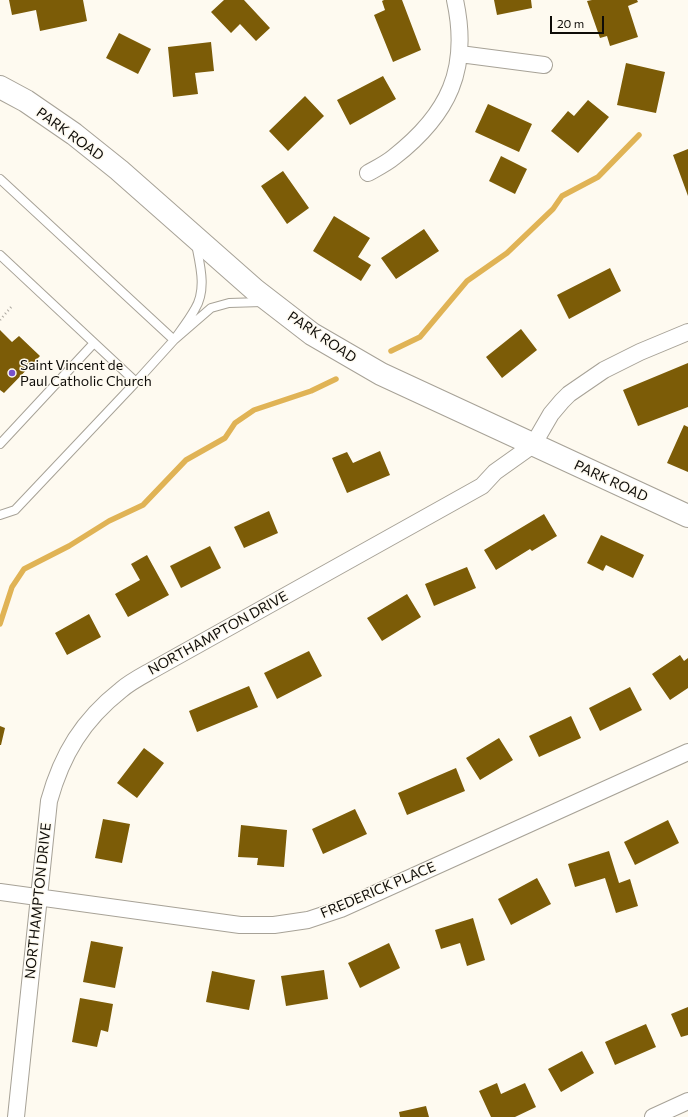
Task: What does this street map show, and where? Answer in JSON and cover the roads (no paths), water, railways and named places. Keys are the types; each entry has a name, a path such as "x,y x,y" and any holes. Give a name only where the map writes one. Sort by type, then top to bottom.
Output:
{"main road":[{"name":"PARK ROAD","path":"0,87 26,101 74,134 119,170 195,238 312,334 365,366 688,516"}],"street":[{"path":"368,173 394,158 426,129 444,105 456,75 460,54 458,14 455,0"},
{"path":"460,54 544,65"},
{"name":"NORTHAMPTON DRIVE","path":"16,1117 49,801 54,784 67,753 77,736 97,710 122,689 149,672 482,486 495,472 533,445 551,414 570,394 604,370 640,352 688,332"},
{"name":"FREDERICK PLACE","path":"0,892 240,926 274,925 308,920 340,909 688,752"},
{"path":"652,1117 688,1101"}],"lane":[{"path":"0,179 174,340"},
{"path":"174,340 196,308 201,292 202,274 195,238"},
{"path":"0,255 136,382"},
{"path":"0,515 14,510 174,340 211,308 229,303 270,301"},
{"path":"0,444 94,343"}],"waterway":[{"path":"391,351 420,337 467,281 507,253 553,209 562,196 598,177 639,135"},
{"path":"0,624 12,587 24,569 69,546 109,521 143,505 186,460 225,438 235,423 254,410 311,391 336,379"}],"place":[{"name":"Saint Vincent de Paul Catholic Church","path":"12,373"}]}
